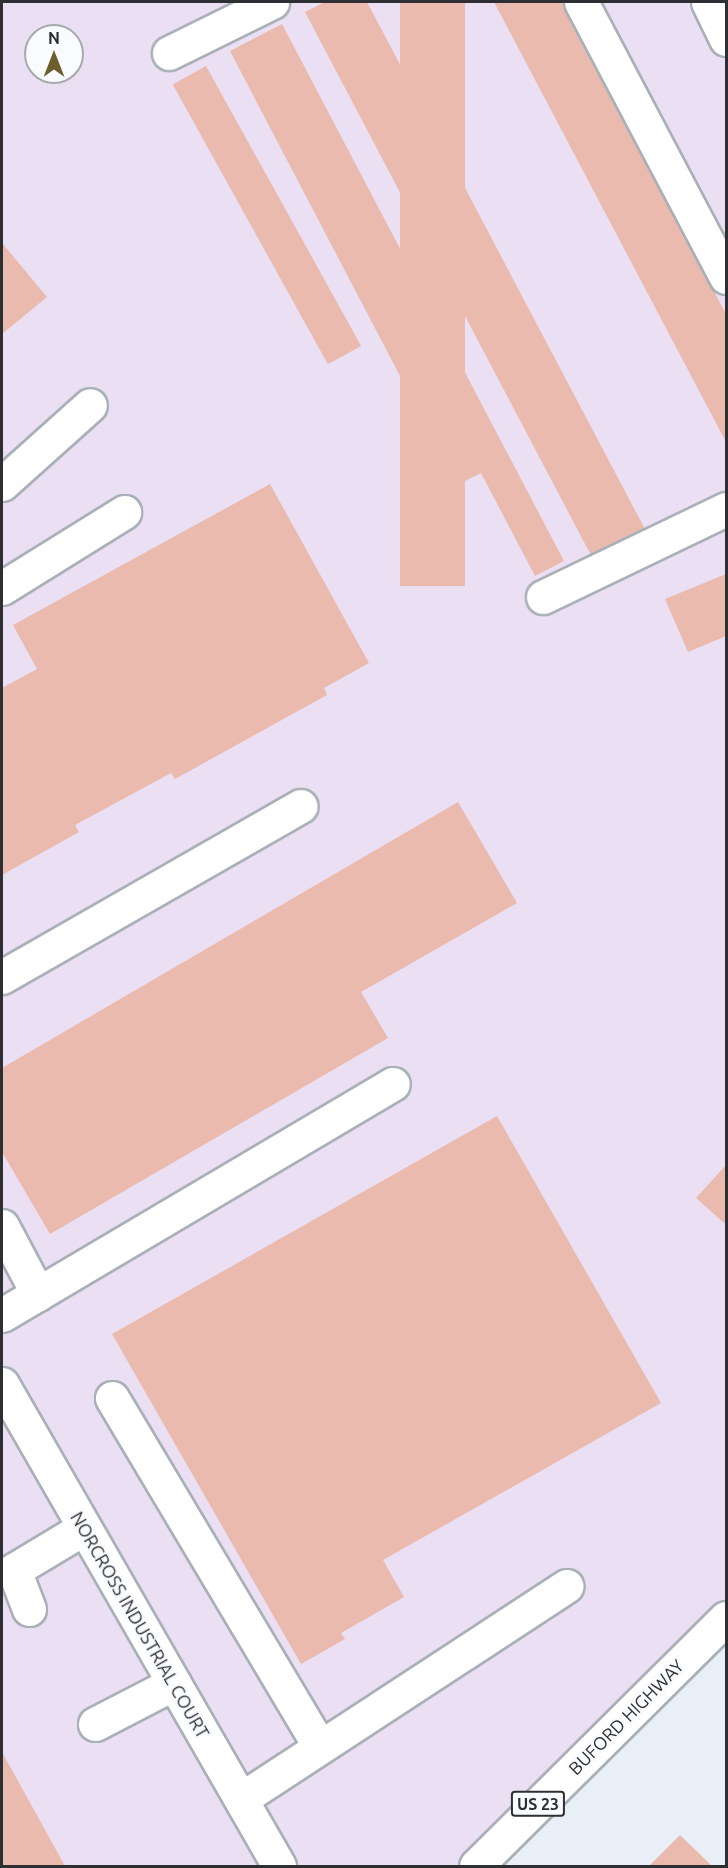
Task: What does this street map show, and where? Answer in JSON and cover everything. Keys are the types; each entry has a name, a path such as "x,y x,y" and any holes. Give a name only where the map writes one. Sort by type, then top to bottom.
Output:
{"street":[{"path":"170,53 272,2"},
{"path":"581,2 726,277"},
{"path":"708,2 726,39"},
{"path":"2,484 90,405"},
{"path":"543,597 726,509"},
{"path":"2,588 124,512"},
{"path":"2,977 301,806"},
{"path":"2,1315 393,1084"},
{"path":"2,1226 38,1294"},
{"name":"NORCROSS INDUSTRIAL COURT","path":"2,1384 279,1866"},
{"path":"112,1398 320,1747"},
{"path":"29,1609 8,1563 84,1528"},
{"path":"241,1799 566,1586"},
{"name":"BUFORD HIGHWAY","path":"476,1866 726,1618"},
{"path":"95,1724 174,1683"}],"shaded area":[{"path":"2,2 697,2 726,60 726,1609 455,1866 2,1866"}],"building":[{"path":"325,2 367,2 647,533 594,561 305,12"},
{"path":"400,2 465,2 465,586 400,586"},
{"path":"494,2 562,2 726,314 726,442"},
{"path":"282,24 564,561 535,576 481,473 457,485 230,51"},
{"path":"206,66 361,346 328,364 173,84"},
{"path":"2,243 47,297 2,334"},
{"path":"270,484 369,663 324,688 327,695 175,779 171,773 75,825 79,832 2,875 2,688 37,669 13,625"},
{"path":"726,574 726,636 688,652 665,599"},
{"path":"458,802 517,903 361,992 388,1038 50,1234 2,1152 2,1068"},
{"path":"497,1116 661,1403 383,1560 404,1597 341,1633 345,1639 301,1664 112,1334"},
{"path":"726,1165 726,1220 724,1223 696,1198"},
{"path":"2,1752 65,1866 2,1866"},
{"path":"680,1835 712,1866 649,1866"}]}
